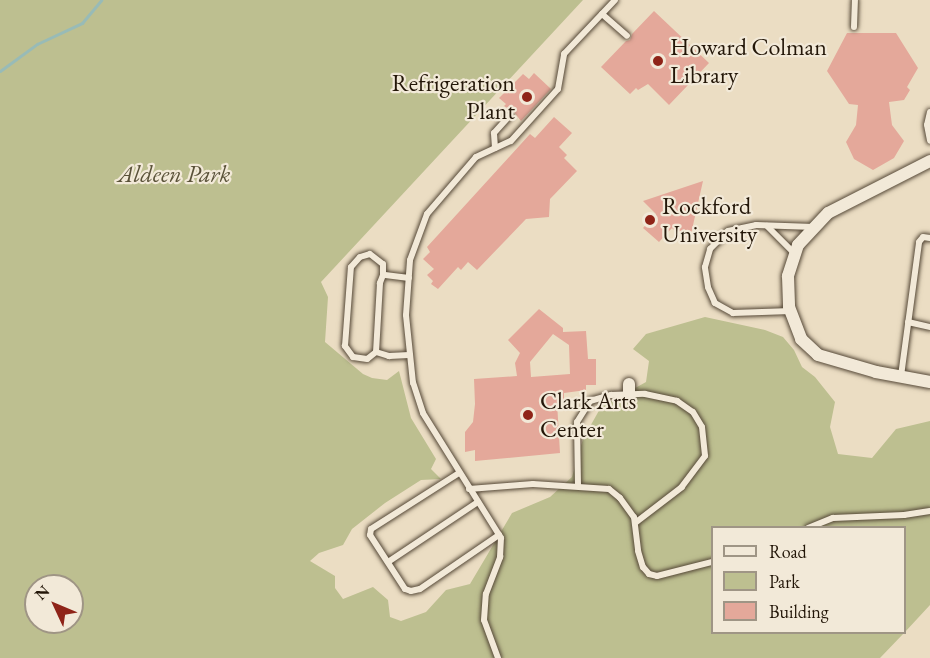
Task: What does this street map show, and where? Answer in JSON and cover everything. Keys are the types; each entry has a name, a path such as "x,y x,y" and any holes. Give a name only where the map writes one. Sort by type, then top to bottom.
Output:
{"street":[{"path":"930,161 828,213 798,245 788,276 791,311 801,339 818,355 876,372 930,382"}],"lane":[{"path":"498,658 484,620 486,594 500,557 500,535 423,413 413,383 405,315 410,260 427,214 476,157 511,141 558,89 564,54 615,0"},
{"path":"854,27 855,0"},
{"path":"602,14 627,36"},
{"path":"930,112 927,125 930,141"},
{"path":"495,148 494,133 510,115"},
{"path":"767,226 795,254"},
{"path":"791,311 733,313 716,303 708,287 705,267 710,249 719,237 741,227 814,228"},
{"path":"900,377 919,242 923,237 930,238"},
{"path":"370,254 383,264 384,275 380,283 376,352 367,359 353,357 345,346 351,267 360,257 370,254"},
{"path":"384,275 409,278"},
{"path":"908,322 930,327"},
{"path":"376,352 389,356 409,355"},
{"path":"578,485 577,422 582,410 590,401 629,389 677,401 693,412 702,427 705,456 682,487 635,523"},
{"path":"459,472 371,530 370,535 405,589 420,589 500,535"},
{"path":"469,489 533,484 578,485 609,489 620,498 635,523 638,551 643,567 649,574 657,576 711,562"},
{"path":"388,562 478,502"},
{"path":"813,526 833,518 904,516 930,512"}],"green space":[{"name":"Aldeen Park","path":"0,0 583,0 321,282 328,297 325,342 363,374 372,378 387,380 399,371 411,418 436,459 431,469 441,479 421,480 385,503 352,529 343,545 319,553 310,561 335,576 335,588 343,599 373,587 388,600 390,617 401,621 426,612 446,590 470,584 512,513 550,497 572,477 583,439 601,407 646,382 649,361 633,349 646,334 705,317 765,330 783,337 794,350 802,367 815,377 835,402 830,427 838,454 872,458 896,429 930,421 930,605 906,631 906,526 711,526 711,634 903,634 880,658 0,658"}],"building":[{"path":"654,11 709,63 669,105 648,84 638,90 636,88 630,94 601,67 626,41 630,40 632,34"},
{"path":"847,33 896,33 918,68 907,87 910,90 904,100 889,102 892,125 904,141 894,158 873,170 854,159 846,142 856,125 858,105 849,104 827,71"},
{"name":"Refrigeration Plant","path":"534,73 551,89 521,121 514,112 504,106 506,104 499,98 523,74 529,79"},
{"path":"554,117 572,133 559,147 567,155 564,158 577,171 550,199 549,217 526,219 477,270 468,262 461,270 458,267 438,289 431,284 433,281 427,275 434,269 423,259 430,252 427,247 530,134 535,138"},
{"path":"703,181 689,243 672,228 659,242 643,228 656,214 643,201"},
{"path":"539,309 563,328 563,332 586,331 588,359 596,359 596,385 586,385 586,390 564,393 564,399 557,402 560,453 475,461 475,450 465,452 465,432 473,422 474,379 517,376 515,363 520,353 508,340","holes":["553,334 569,345 570,374 531,377 530,362"]}],"waterway":[{"path":"0,71 37,44 82,23 101,0"}],"place":[{"name":"Howard Colman Library","path":"658,61"},
{"name":"Refrigeration Plant","path":"527,97"},
{"name":"Rockford University","path":"650,220"},
{"name":"Clark Arts Center","path":"528,415"}]}
